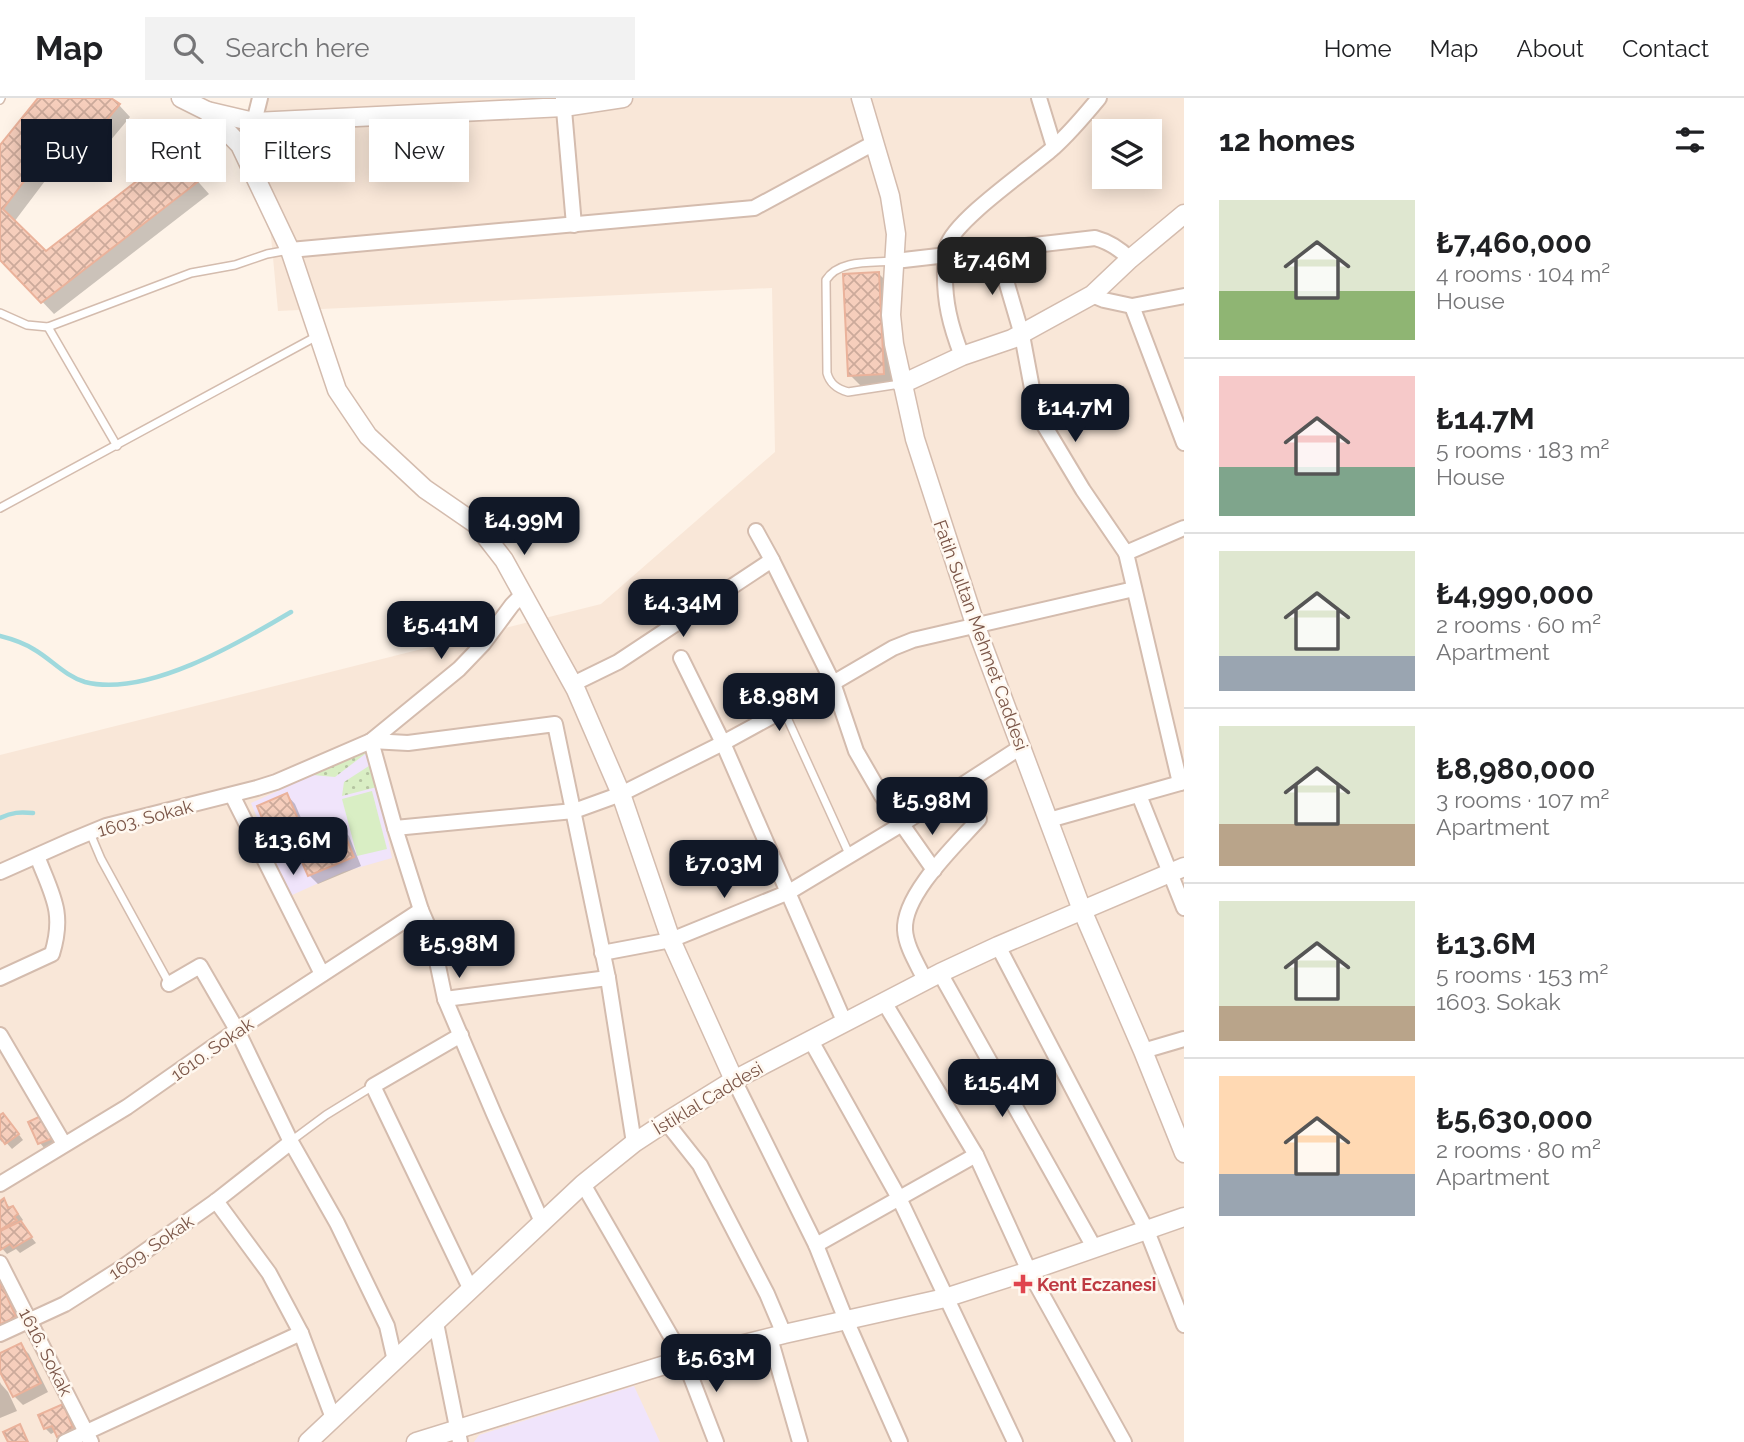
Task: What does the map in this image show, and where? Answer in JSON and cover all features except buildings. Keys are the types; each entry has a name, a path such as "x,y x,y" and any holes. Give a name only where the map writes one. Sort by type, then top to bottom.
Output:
{"street":[{"path":"181,98 207,111 241,119"},
{"path":"255,119 260,98"},
{"path":"303,119 623,98"},
{"name":"Fatih Sultan Mehmet Caddesi","path":"861,98 890,196 896,234 891,314 894,344 915,439 975,627 1082,910 1184,1153"},
{"path":"1039,98 1054,147"},
{"path":"962,356 944,292 945,255 954,233 968,218 1054,147 1099,98"},
{"path":"563,103 574,225"},
{"path":"207,111 240,145 290,250 337,390 368,436 425,489 476,524 504,561 573,684 621,794 671,940 734,1080 816,1245 900,1442"},
{"path":"290,250 754,208 874,143"},
{"path":"902,384 962,356 1012,340 1092,295 1184,214"},
{"path":"895,261 1095,238 1119,248 1130,259"},
{"path":"997,250 1022,335 1034,399 1044,425 1126,553 1182,783 1049,820"},
{"path":"1092,295 1132,306 1184,296"},
{"path":"1132,306 1184,443"},
{"path":"1126,553 1184,528"},
{"path":"756,531 833,683 856,751 882,796 934,870"},
{"path":"573,684 618,662 772,559"},
{"path":"395,828 573,811 621,794 723,743 893,648 913,640 1134,589"},
{"path":"371,741 459,669 523,594"},
{"path":"681,658 723,743 845,1021"},
{"path":"371,741 408,743 555,724 608,978 634,1143"},
{"path":"371,741 395,828 431,933 446,999 542,1222"},
{"name":"1603. Sokak","path":"0,872 106,826 276,782 371,741"},
{"path":"603,953 671,940 789,892 902,824 1021,747"},
{"path":"232,795 322,974"},
{"path":"1139,795 1177,870 1184,908"},
{"path":"979,819 934,870 911,902 905,922 906,939 932,976 1095,1249"},
{"path":"0,978 52,954 58,924 57,908 37,856"},
{"name":"İstiklal Caddesi","path":"308,1442 583,1184 634,1143 734,1080 932,976 1177,870"},
{"name":"1610. Sokak","path":"0,1184 146,1094 237,1030 421,910"},
{"path":"998,946 1147,1231 1184,1325"},
{"path":"169,984 200,966 237,1030 291,1142 337,1223 387,1326 395,1361"},
{"path":"446,999 608,978"},
{"path":"884,1002 976,1155 1029,1271 1124,1442"},
{"path":"0,1035 64,1144"},
{"path":"461,1035 373,1086 471,1290"},
{"path":"810,1039 899,1198 1014,1442"},
{"path":"1143,1051 1184,1039"},
{"path":"666,1122 700,1165 767,1294 800,1442"},
{"name":"1609. Sokak","path":"0,1334 65,1304 92,1287 216,1201 291,1142"},
{"path":"816,1245 976,1155"},
{"path":"583,1184 684,1359 716,1442"},
{"path":"216,1201 270,1273 300,1333 333,1418"},
{"path":"416,1442 459,1435 684,1359 945,1298 1184,1217"},
{"name":"1616. Sokak","path":"0,1263 89,1437"},
{"path":"436,1323 459,1435"},
{"path":"65,1442 89,1437 300,1333"}],"lane":[{"path":"0,313 27,325 48,327 191,273 235,265 267,254 290,250"},
{"path":"895,261 844,266 834,270 826,280 827,373 832,384 848,392 902,384"},
{"path":"48,327 117,446"},
{"path":"0,508 319,335"},
{"path":"784,711 850,856"},
{"path":"90,832 101,859 169,984"},
{"path":"291,1142 326,1115 373,1086"}],"shaded area":[{"path":"258,98 1184,98 1184,1442 0,1442 0,755 601,604 775,452 772,288 278,311 266,182 355,182 355,119 260,119"},
{"path":"368,744 392,858 343,872 290,896 251,803 313,775"},
{"path":"634,1386 660,1442 474,1442 479,1435"}],"green space":[{"path":"368,744 369,751 335,777 313,775"},
{"path":"372,764 377,787 342,796 344,782"},
{"path":"372,791 387,849 357,856 342,799"}],"waterway":[{"path":"0,636 31,648 78,679 109,685 136,682 191,665 291,612"},
{"path":"0,818 16,813 33,813"}],"place":[{"name":"Kent Eczanesi","path":"1023,1284"}]}
